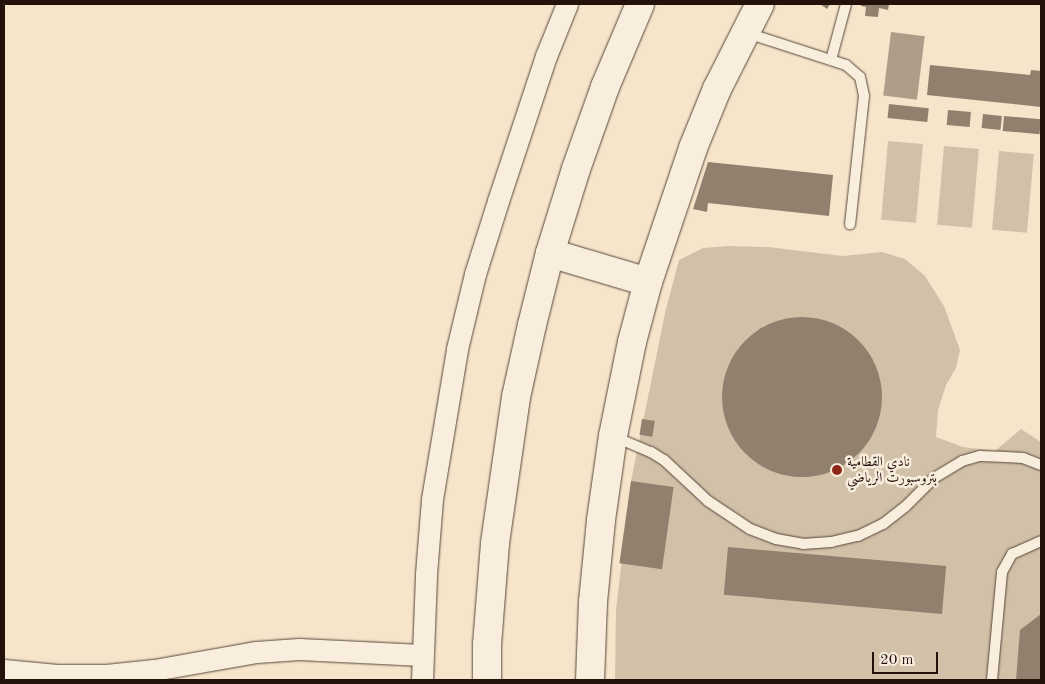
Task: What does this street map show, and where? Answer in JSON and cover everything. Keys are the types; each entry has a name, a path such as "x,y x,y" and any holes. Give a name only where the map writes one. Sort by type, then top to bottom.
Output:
{"street":[{"path":"422,680 426,574 432,499 457,349 475,274 498,200 546,56 567,4"},
{"path":"487,680 487,645 494,543 516,397 550,253 576,170 606,87 640,4"},
{"path":"590,680 593,602 600,520 613,436 632,342 648,282 693,148 744,32 760,4"},
{"path":"550,253 648,282"},
{"path":"4,670 57,675 106,674 154,670 256,652 299,649 422,655"}],"lane":[{"path":"831,60 846,4"},
{"path":"744,32 831,60 854,70 860,77 864,87 850,224"},
{"path":"613,436 651,452 664,460 708,501 750,529 776,539 803,544 831,542 858,536 883,524 905,507 934,478 962,461 980,456 1006,457 1023,458 1041,465"},
{"path":"992,680 1002,572 1012,554 1041,541"}],"shaded area":[{"path":"891,32 925,36 917,100 883,96"},
{"path":"888,141 923,144 916,223 881,220"},
{"path":"944,146 979,149 972,228 937,225"},
{"path":"999,151 1034,154 1027,233 992,230"},
{"name":"نادي القطامية بتروسبورت الرياضي","path":"727,246 768,247 843,256 882,252 905,259 925,276 944,306 960,350 956,368 946,385 938,410 936,437 963,447 995,451 1021,429 1041,442 1041,680 615,680 616,610 631,481 665,313 679,260 703,248"}],"building":[{"path":"820,4 830,4 827,9"},
{"path":"861,4 889,4 888,10 879,8 878,17 865,16 866,7 861,6"},
{"path":"930,65 1030,75 1031,70 1041,71 1041,107 927,95"},
{"path":"889,104 929,108 927,122 888,118"},
{"path":"948,110 971,112 970,127 947,125"},
{"path":"983,114 1002,116 1000,130 982,128"},
{"path":"1004,116 1041,119 1040,134 1003,131"},
{"path":"708,162 833,175 829,216 708,203 707,212 693,209"},
{"path":"802,317 832,323 853,335 864,346 876,367 882,397 876,427 864,448 853,459 832,471 802,477 772,471 751,459 740,448 728,427 722,397 728,367 740,346 751,335 772,323"},
{"path":"642,419 655,421 652,437 639,435"},
{"path":"631,481 674,487 662,569 619,563"},
{"path":"728,547 946,566 942,614 724,595"},
{"path":"1041,614 1041,680 1016,680 1020,630"}],"place":[{"name":"نادي القطامية بتروسبورت الرياضي","path":"837,470"}]}
